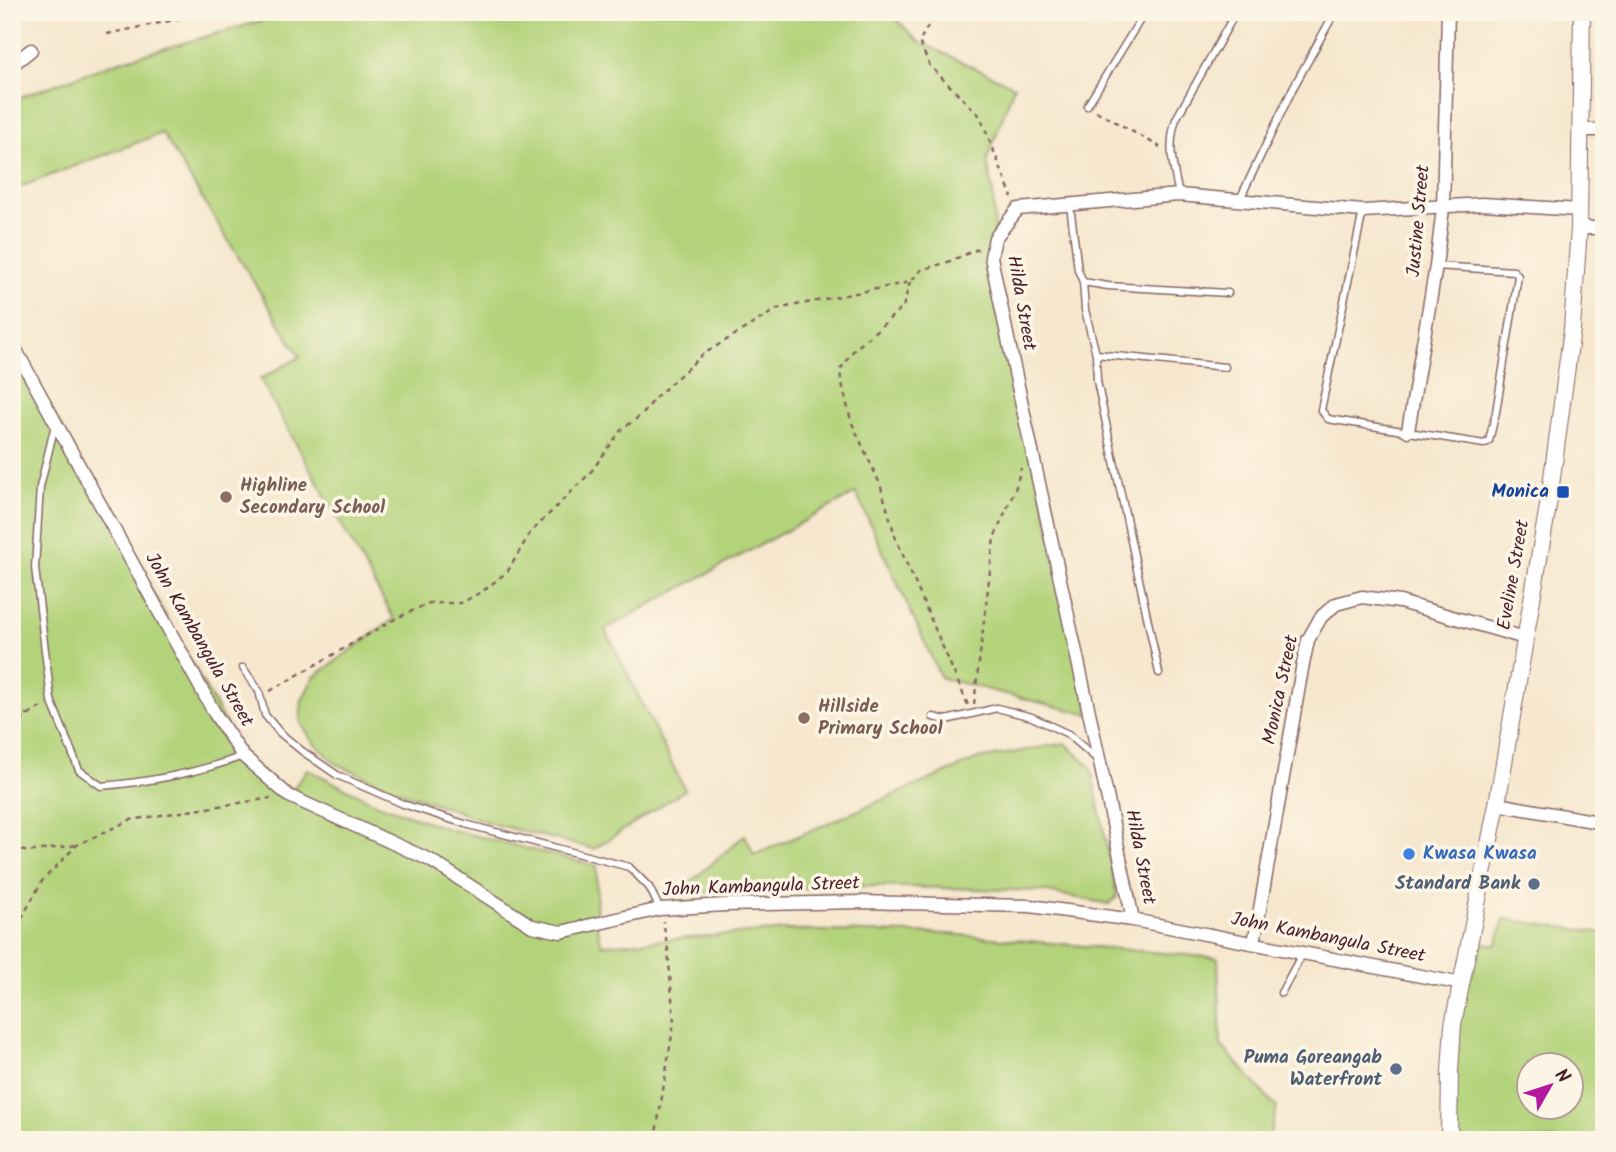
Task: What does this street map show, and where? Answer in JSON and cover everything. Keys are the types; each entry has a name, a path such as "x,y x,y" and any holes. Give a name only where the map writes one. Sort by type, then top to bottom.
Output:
{"street":[{"name":"Justine Street","path":"1408,431 1443,208 1448,12"},
{"name":"Eveline Street","path":"1449,1140 1453,1025 1497,804 1549,499 1572,329 1579,228 1582,12"},
{"path":"12,65 31,50"},
{"path":"1580,131 1604,130"},
{"path":"1018,209 1180,195 1363,211 1483,204 1579,210"},
{"name":"Hilda Street","path":"1018,209 995,238 991,257 1028,441 1102,764 1133,920"},
{"path":"1579,228 1604,228"},
{"name":"John Kambangula Street","path":"12,343 215,714 243,756 289,796 430,860 532,926 561,932 660,909 725,905 941,903 1030,906 1133,920 1462,984"},
{"name":"Monica Street","path":"1254,943 1302,669 1308,640 1321,617 1336,604 1362,597 1400,602 1525,638"},
{"path":"1497,804 1604,823"}],"lane":[{"path":"1087,106 1145,12"},
{"path":"1180,195 1170,153 1170,138 1176,119 1236,12"},
{"path":"1240,199 1293,88 1335,12"},
{"path":"1070,203 1078,270 1083,282 1085,310 1096,354 1097,381 1159,673"},
{"path":"1363,211 1321,410 1328,419 1485,444 1491,436 1518,274 1514,271 1436,266"},
{"path":"1083,282 1228,293"},
{"path":"1096,354 1225,367"},
{"path":"56,422 40,487 35,568 51,700 79,770 101,786 139,783 211,768 243,756"},
{"path":"243,668 261,696 265,715 280,733 337,775 403,804 465,824 629,867 649,887 660,909"},
{"path":"933,718 946,720 997,708 1032,717 1068,734 1102,764"},
{"path":"1281,993 1301,954"}],"path":[{"path":"107,34 212,12"},
{"path":"935,14 919,42 930,66 980,116 1018,209"},
{"path":"1087,106 1170,153"},
{"path":"972,714 896,539 880,484 851,421 840,370 853,351 903,307 910,282 921,270 971,253 995,238"},
{"path":"261,696 395,619 429,603 461,603 483,591 508,571 530,533 590,473 622,429 643,414 655,398 702,355 777,309 910,282"},
{"path":"972,714 994,538 1015,490 1028,441"},
{"path":"12,699 28,716"},
{"path":"12,726 51,700"},
{"path":"12,846 27,852 77,845 130,820 289,796"},
{"path":"12,936 42,881 77,845"},
{"path":"655,1140 674,1022 668,950 660,909"}],"green space":[{"path":"293,12 889,12 919,42 1014,86 987,160 993,193 995,238 991,257 1090,715 941,678 856,493 605,629 685,790 594,849 493,824 392,788 336,764 312,741 300,721 302,700 314,677 394,619 260,379 300,357 162,133 12,190 12,100 120,61"},
{"path":"12,338 243,756 289,795 307,769 375,803 445,828 597,866 596,923 602,945 787,930 948,934 1218,958 1221,1045 1277,1108 1268,1140 12,1140"},
{"path":"1065,743 1091,767 1117,897 1109,904 1042,891 871,886 678,893 745,835 754,855 978,759"},
{"path":"1504,919 1604,933 1604,1140 1449,1140 1450,1071 1471,941 1497,945"}],"place":[{"name":"Monica","path":"1563,492"},
{"name":"Highline Secondary School","path":"226,497"},
{"name":"Hillside Primary School","path":"804,718"},
{"name":"Kwasa Kwasa","path":"1409,854"},
{"name":"Standard Bank","path":"1534,884"},
{"name":"Puma Goreangab Waterfront","path":"1396,1069"}]}
